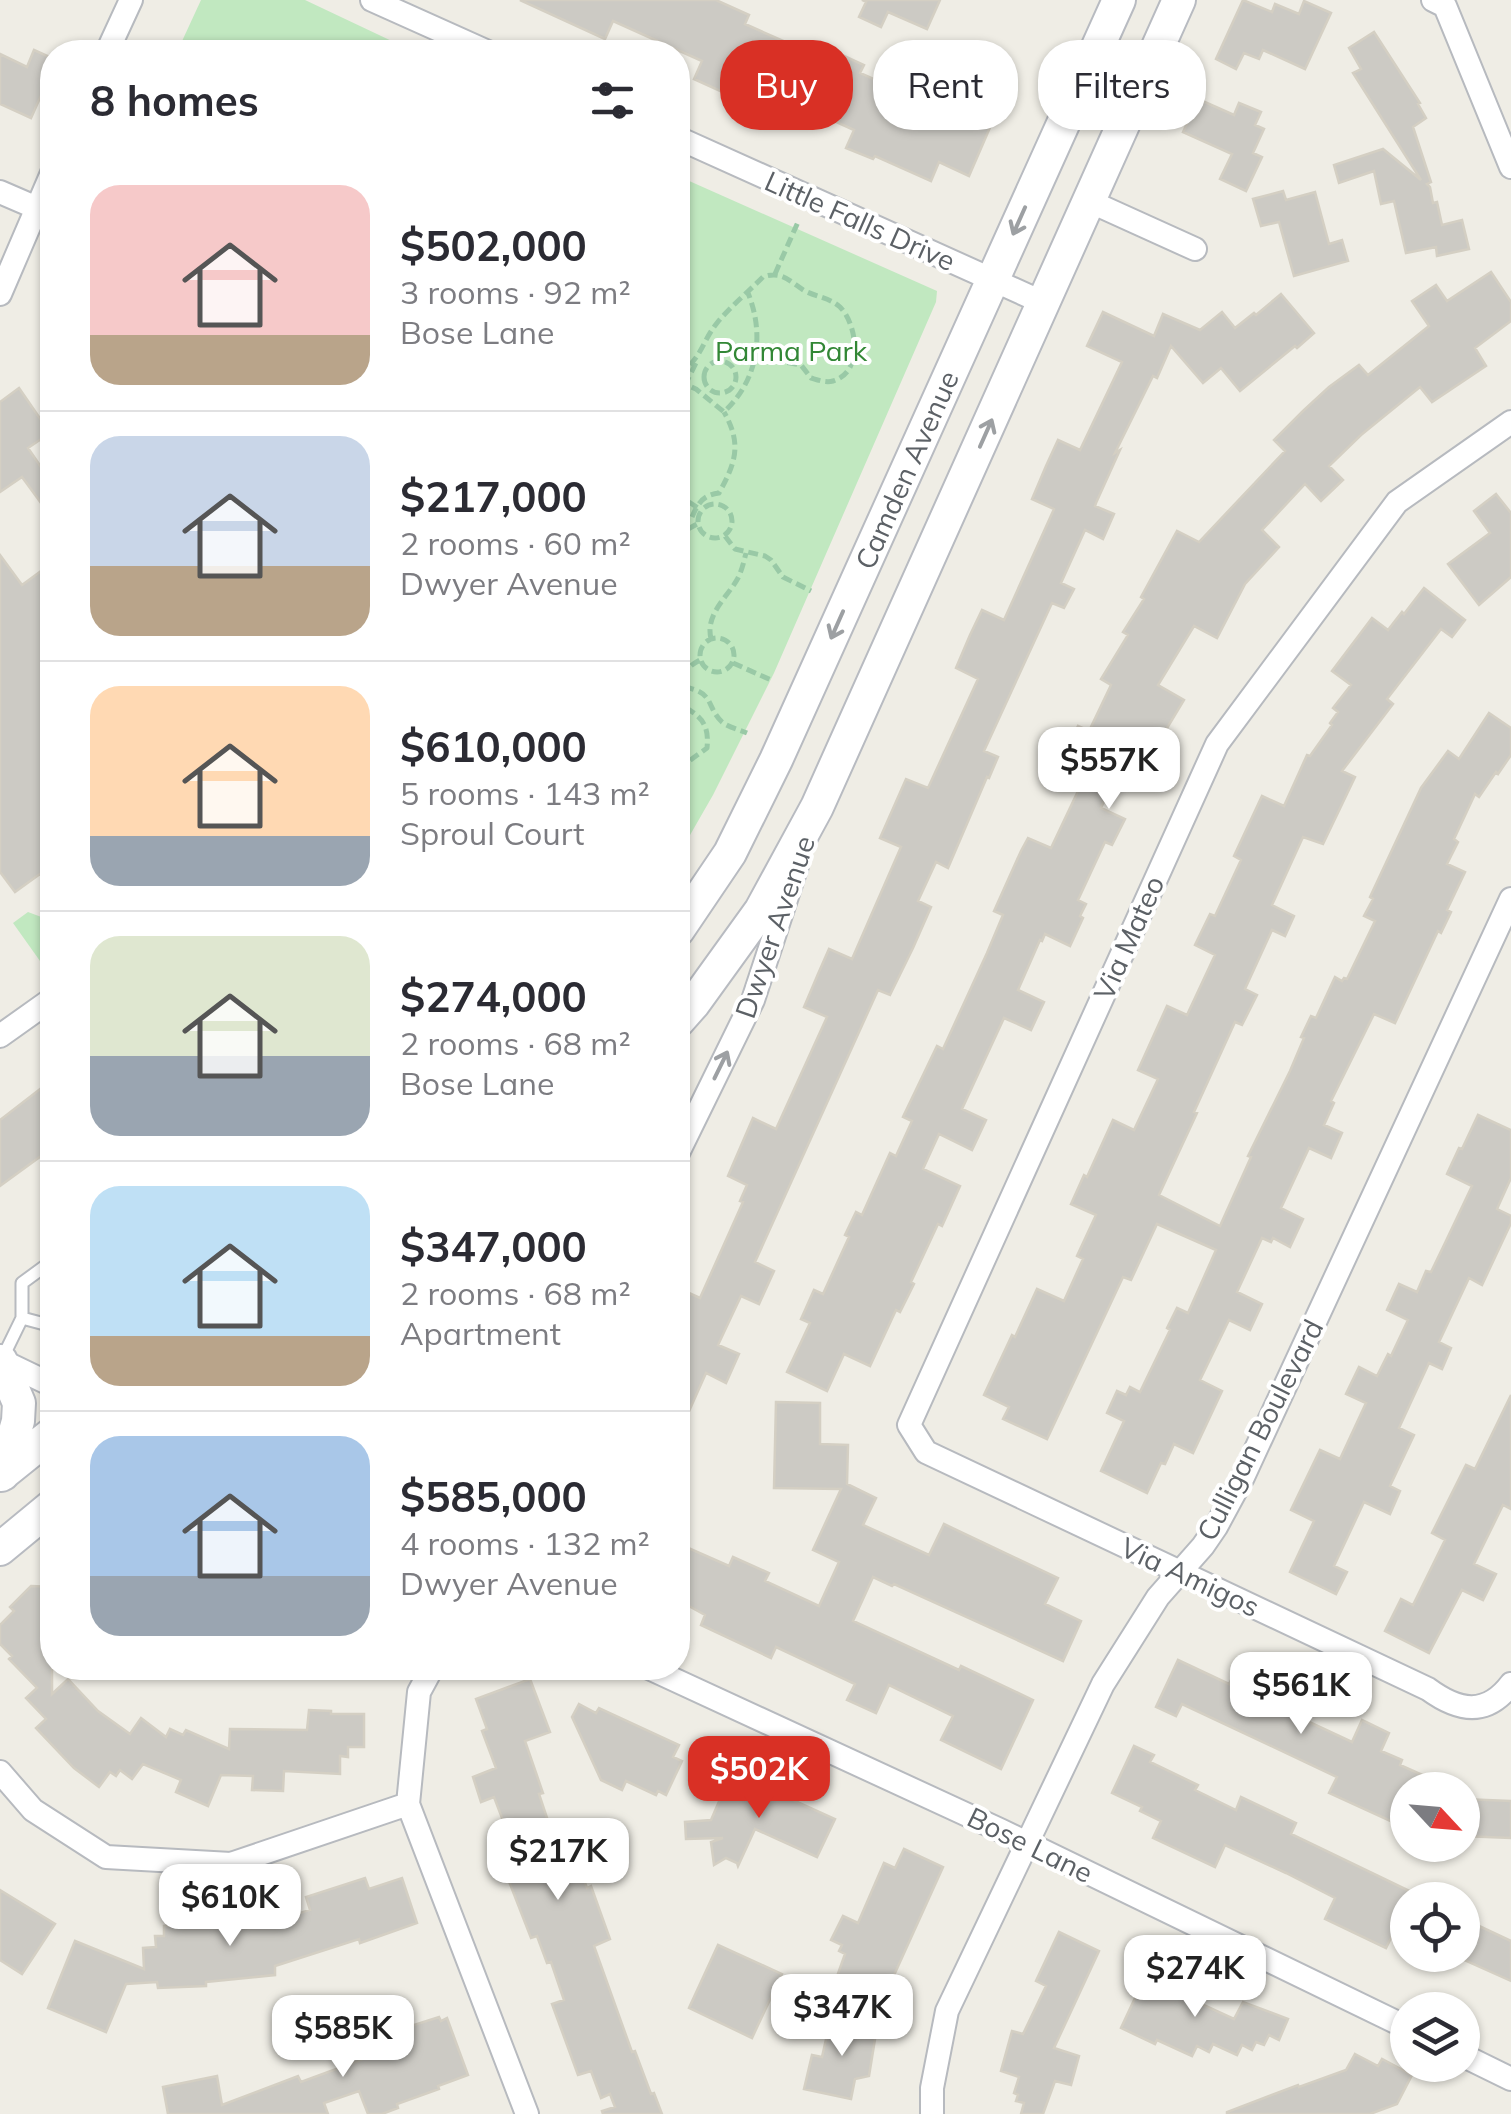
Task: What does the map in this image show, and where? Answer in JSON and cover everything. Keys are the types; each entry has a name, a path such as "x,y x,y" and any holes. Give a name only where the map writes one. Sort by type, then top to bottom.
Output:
{"main road":[{"name":"Camden Avenue","path":"690,912 730,852 776,760 1119,0"},
{"name":"Camden Avenue","path":"690,1008 762,910 816,807 1089,202 1170,3"},
{"path":"0,1360 19,1404 2,1475"},
{"path":"2,1475 40,1444"},
{"path":"0,1549 40,1516"}],"street":[{"path":"113,40 131,0"},
{"path":"372,0 461,40"},
{"path":"1433,0 1445,6 1511,167"},
{"name":"Little Falls Drive","path":"690,143 1044,303"},
{"path":"0,192 36,208"},
{"path":"0,294 40,199"},
{"path":"1089,202 1195,249"},
{"name":"Via Mateo","path":"909,1425 1217,744 1396,502 1511,422"},
{"name":"Dwyer Avenue","path":"690,1128 753,1000 816,807"},
{"name":"Culligan Boulevard","path":"932,2114 932,2088 948,2011 1104,1684 1158,1597 1209,1536 1242,1477 1511,899"},
{"path":"0,1036 40,1008"},
{"path":"0,1360 40,1379"},
{"name":"Via Amigos","path":"909,1425 926,1452 1428,1688 1446,1702 1464,1708 1484,1706 1502,1696 1511,1684"},
{"path":"425,1680 418,1692 408,1804 527,2114"},
{"name":"Bose Lane","path":"676,1680 1390,2019"},
{"path":"0,1772 34,1810 106,1857 232,1864 408,1804"},
{"path":"1480,2064 1511,2079"}],"lane":[{"path":"0,1360 22,1318 22,1283 40,1270"},
{"path":"22,1318 40,1323"}],"path":[{"path":"775,274 798,222"},
{"path":"690,368 717,323 764,277 775,274 830,300 840,307 853,328 854,354 849,368 832,381 810,378 801,365 755,357"},
{"path":"724,412 742,390 755,357 757,319 748,293"},
{"path":"690,366 700,355"},
{"path":"724,361 733,367 736,378 732,388 714,391 706,384 706,370 714,362 724,361"},
{"path":"690,386 724,412 735,438 735,461 719,493 706,496 692,517"},
{"path":"690,503 699,509 715,504 729,511 731,527 724,536 708,537 700,529 699,509"},
{"path":"690,528 698,523"},
{"path":"724,536 736,549 765,556 783,576 811,590"},
{"path":"712,639 709,632 714,614 738,578 746,553"},
{"path":"712,639 729,642 734,652 733,662 725,671 707,670 700,660 701,648 712,639"},
{"path":"690,666 700,660"},
{"path":"733,662 771,680"},
{"path":"690,690 710,700 721,721 747,733"},
{"path":"690,711 708,732 707,748 690,761"}],"green space":[{"path":"201,0 305,0 390,40 183,40"},
{"name":"Parma Park","path":"690,181 937,291 936,302 774,673 690,835"},
{"path":"28,912 40,916 40,961 13,923"}],"building":[{"path":"520,0 716,0 749,15 745,24 781,40 720,40 720,91 694,79 702,61 690,56 690,40 655,40 613,21 605,39"},
{"path":"862,0 940,0 927,29 888,12 881,27 859,17 866,2"},
{"path":"1243,0 1272,12 1275,4 1299,14 1304,1 1331,13 1305,69 1263,50 1259,59 1244,53 1236,69 1216,59"},
{"path":"1374,32 1426,118 1413,127 1442,225 1462,220 1469,249 1437,256 1436,247 1406,253 1394,201 1381,204 1374,171 1339,183 1334,165 1383,149 1421,180 1353,73 1361,69 1349,48"},
{"path":"34,50 40,53 40,98 31,118 0,104 0,54 27,67"},
{"path":"853,60 864,65 860,73 873,79 873,130 989,130 969,176 939,162 931,181 875,156 873,159 846,148 854,130"},
{"path":"1206,103 1234,115 1239,103 1261,112 1255,125 1264,129 1253,153 1262,157 1246,191 1220,179 1232,154 1183,132 1206,130"},
{"path":"1283,191 1286,200 1315,192 1329,244 1342,240 1348,261 1294,276 1279,222 1261,226 1253,199"},
{"path":"1491,272 1511,302 1511,321 1475,348 1486,366 1432,402 1420,387 1361,435 1329,466 1343,480 1321,501 1305,484 1262,530 1279,547 1245,584 1217,638 1194,626 1158,685 1184,700 1155,748 1161,751 1148,778 1121,765 1101,808 1125,819 1112,845 1105,842 1078,900 1086,904 1080,916 1083,918 1070,946 1045,934 1040,940 1018,990 1044,1002 1031,1030 1004,1018 962,1109 986,1120 972,1150 939,1134 923,1169 960,1186 870,1366 844,1354 827,1391 787,1372 810,1323 801,1319 814,1290 823,1294 856,1212 862,1215 890,1153 896,1156 912,1121 903,1117 937,1046 943,1049 987,953 1003,915 994,911 1021,851 1028,838 1051,848 1078,791 1064,784 1077,757 1066,752 1078,726 1089,731 1111,685 1101,679 1128,635 1123,632 1177,531 1199,542 1285,451 1274,440 1303,411 1359,365 1368,375 1429,326 1412,301 1436,285 1447,301"},
{"path":"1281,294 1314,333 1240,391 1221,368 1203,383 1171,346 1157,378 1153,376 1115,453 1120,450 1095,506 1114,514 1103,539 1085,530 1061,583 1074,589 1064,608 1052,603 984,751 998,757 989,778 948,868 936,862 918,901 931,907 913,948 890,995 878,990 755,1262 774,1271 759,1304 741,1296 718,1345 739,1354 726,1383 706,1373 690,1409 690,1293 700,1298 747,1185 728,1176 753,1118 776,1129 827,1017 804,1007 829,949 852,959 901,847 880,838 906,779 928,788 978,679 956,668 982,610 1004,620 1054,509 1032,499 1058,440 1080,450 1122,362 1087,346 1103,312 1154,336 1163,314 1200,330 1222,312 1235,328"},
{"path":"19,388 40,418 40,440 28,448 40,466 40,502 22,477 0,492 0,402"},
{"path":"1496,494 1511,513 1511,577 1479,605 1448,564 1490,533 1474,511"},
{"path":"0,555 22,585 40,572 40,874 15,892 0,872"},
{"path":"1424,588 1465,620 1452,637 1441,629 1387,699 1393,704 1342,771 1355,777 1323,844 1303,837 1272,905 1294,916 1285,936 1272,930 1245,989 1257,995 1242,1025 1235,1022 1159,1195 1220,1226 1311,1016 1316,1018 1335,977 1347,979 1375,921 1364,916 1373,899 1370,897 1421,788 1448,751 1459,759 1489,713 1511,728 1511,755 1479,797 1475,794 1454,839 1458,842 1447,864 1465,872 1447,910 1451,912 1441,933 1438,931 1395,1023 1374,1014 1331,1101 1334,1103 1324,1125 1342,1133 1331,1158 1309,1148 1281,1208 1303,1219 1290,1247 1273,1238 1271,1242 1262,1238 1237,1292 1262,1304 1250,1330 1229,1320 1200,1380 1222,1391 1193,1453 1174,1444 1147,1493 1101,1471 1124,1421 1107,1413 1117,1391 1126,1395 1130,1387 1140,1392 1177,1308 1188,1313 1216,1250 1157,1224 1131,1280 1123,1277 1047,1439 1003,1419 1009,1407 984,1395 1037,1289 1064,1301 1083,1259 1077,1256 1096,1215 1071,1204 1113,1120 1134,1130 1158,1079 1138,1070 1167,1006 1187,1015 1215,955 1195,945 1210,914 1215,916 1241,860 1234,856 1262,796 1284,806 1307,755 1332,725 1338,712 1333,708 1351,685 1332,671 1372,618 1388,630"},
{"path":"40,1089 40,1157 0,1186 0,1120"},
{"path":"1478,1115 1511,1130 1511,1178 1497,1209 1511,1216 1511,1223 1482,1285 1469,1278 1439,1342 1451,1348 1442,1369 1429,1363 1399,1428 1414,1435 1390,1486 1400,1491 1390,1514 1364,1502 1334,1566 1347,1572 1336,1594 1290,1572 1314,1521 1291,1510 1320,1450 1340,1459 1366,1403 1346,1394 1359,1367 1377,1376 1408,1320 1387,1310 1399,1284 1417,1292 1426,1271 1431,1272 1472,1186 1447,1174"},
{"path":"1511,1395 1511,1509 1503,1505 1474,1564 1496,1574 1483,1600 1462,1590 1429,1653 1385,1631 1401,1599 1413,1605 1445,1540 1432,1533 1466,1465 1475,1469"},
{"path":"776,1402 820,1403 820,1444 848,1445 847,1484 876,1498 863,1525 929,1555 944,1524 1058,1578 1045,1604 1081,1621 1063,1661 873,1577 853,1621 1033,1700 1001,1769 941,1740 953,1716 889,1685 876,1713 847,1700 855,1684 776,1647 771,1658 701,1625 705,1615 690,1607 690,1549 729,1566 733,1557 769,1573 765,1581 819,1606 839,1562 813,1550 841,1489 774,1488"},
{"path":"31,1586 40,1586 40,1680 52,1680 52,1694 69,1680 98,1711 130,1734 141,1718 166,1737 170,1729 183,1735 186,1730 229,1749 230,1729 307,1730 309,1710 331,1711 364,1714 364,1747 348,1747 348,1757 340,1756 340,1774 284,1771 283,1791 252,1790 253,1776 221,1775 208,1806 176,1792 181,1780 143,1764 132,1779 120,1770 116,1776 110,1772 99,1787 74,1768 36,1728 46,1719 26,1698 37,1688 0,1644 0,1625 14,1611 10,1607"},
{"path":"1178,1660 1229,1684 1240,1662 1302,1692 1292,1714 1352,1742 1362,1720 1389,1733 1381,1751 1402,1760 1400,1765 1416,1772 1390,1772 1390,1821 1329,1793 1337,1777 1182,1704 1176,1716 1156,1707"},
{"path":"530,1680 550,1732 525,1741 543,1793 539,1794 554,1839 567,1834 587,1888 591,1886 610,1939 594,1946 632,2052 635,2051 662,2114 603,2114 602,2111 615,2107 610,2094 601,2098 591,2071 578,2075 552,2004 564,2000 551,1962 547,1963 537,1936 531,1938 503,1866 518,1860 494,1797 481,1802 473,1777 496,1768 482,1731 487,1729 476,1699"},
{"path":"579,1704 596,1713 599,1708 679,1745 673,1757 682,1761 666,1795 658,1791 656,1795 626,1781 622,1790 601,1780 572,1717"},
{"path":"1134,1746 1154,1755 1150,1762 1198,1785 1195,1790 1236,1810 1241,1797 1296,1823 1291,1834 1391,1882 1390,1940 1386,1948 1325,1919 1335,1898 1286,1873 1225,1845 1215,1867 1153,1838 1161,1821 1112,1793"},
{"path":"734,1773 835,1819 817,1857 755,1829 738,1866 726,1858 714,1865 711,1842 723,1838 686,1839 685,1822 711,1820"},
{"path":"1480,1800 1511,1801 1511,1838 1480,1837"},
{"path":"904,1849 943,1867 891,1982 874,1975 865,1996 835,1982 845,1954 839,1951 842,1945 831,1940 843,1916 858,1923 884,1863 895,1868"},
{"path":"365,1878 369,1889 402,1878 417,1923 275,1966 275,1975 206,1982 206,1986 158,1988 157,1982 126,1984 106,2032 48,2008 75,1941 144,1969 143,1948 156,1947 155,1936 164,1936 164,1926 250,1920 250,1928 310,1910 306,1897"},
{"path":"0,1890 55,1924 22,1974 0,1960"},
{"path":"1480,1926 1511,1941 1511,1981 1480,1967"},
{"path":"1059,1932 1099,1951 1054,2048 1079,2056 1071,2085 1055,2081 1043,2114 1021,2114 1024,2103 1016,2101 1018,2095 1014,2093 1019,2077 1001,2071 1012,2031 1023,2034 1046,1986 1036,1981"},
{"path":"718,1945 782,1974 752,2038 689,2008"},
{"path":"1150,1966 1177,1978 1171,1990 1234,2019 1243,2002 1288,2019 1279,2040 1269,2035 1264,2045 1256,2042 1252,2050 1242,2045 1237,2055 1213,2044 1209,2052 1197,2046 1192,2056 1121,2028"},
{"path":"439,2017 441,2021 447,2018 468,2075 382,2114 368,2114 359,2091 324,2103 328,2114 168,2114 163,2087 217,2076 222,2105 298,2076 301,2082 358,2061 397,2045 392,2032"},
{"path":"831,2017 877,2027 869,2076 855,2079 851,2099 804,2089 812,2055 822,2057"},
{"path":"1355,2054 1378,2066 1382,2059 1390,2063 1390,2082 1408,2082 1397,2104 1370,2114 1227,2114 1298,2085 1346,2070"}]}
